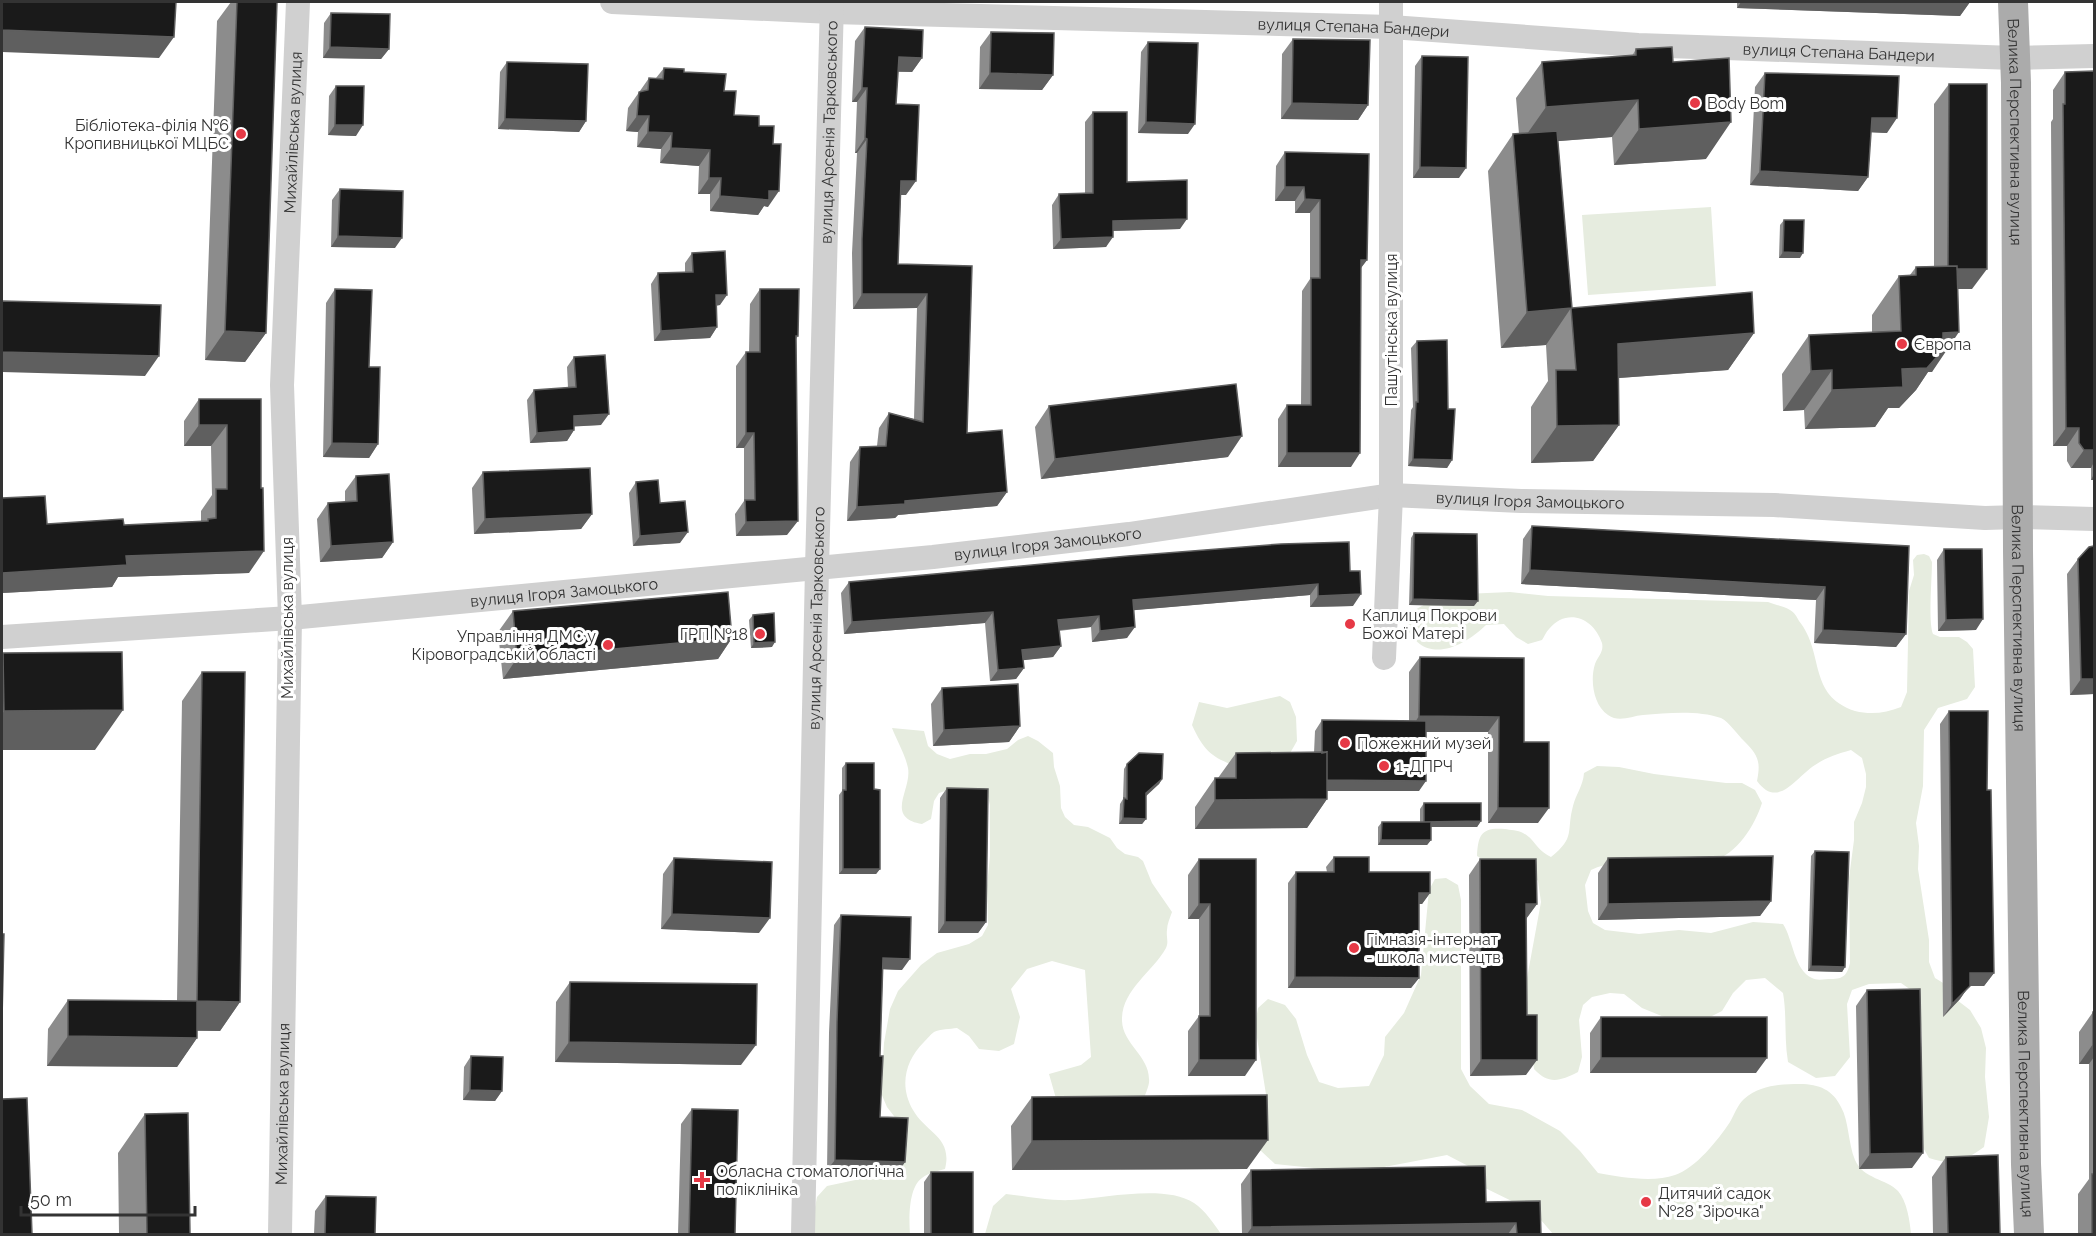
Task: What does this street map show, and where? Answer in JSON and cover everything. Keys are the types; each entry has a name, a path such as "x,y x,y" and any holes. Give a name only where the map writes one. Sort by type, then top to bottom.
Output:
{"main road":[{"name":"Велика Перспективна вулиця","path":"2013,2 2026,1164 2029,1234"}],"street":[{"name":"Михайлівська вулиця","path":"280,1234 290,618 282,385 298,2"},
{"name":"вулиця Степана Бандери","path":"612,2 832,7 1391,27 1638,45 2014,58 2094,57"},
{"name":"Пашутінська вулиця","path":"1384,657 1391,495 1391,2"},
{"name":"вулиця Арсенія Тарковського","path":"803,1234 832,7"},
{"name":"вулиця Ігоря Замоцького","path":"2,637 290,618 979,552 1117,536 1391,495 1521,501 1774,505 1985,518 2094,519"}],"shaded area":[{"path":"1711,207 1716,286 1588,295 1582,215"},
{"path":"1917,555 1929,556 1932,562 1930,610 1933,634 1940,637 1959,637 1973,649 1975,687 1967,699 1938,708 1924,730 1923,786 1916,823 1919,846 1918,869 1929,940 1929,962 1935,978 1948,986 1957,1000 1970,1010 1981,1028 1986,1048 1985,1077 1989,1117 1984,1147 1964,1159 1945,1162 1929,1158 1921,1144 1917,1095 1922,1067 1920,1012 1911,990 1901,983 1869,984 1852,990 1847,1004 1850,1057 1835,1076 1816,1078 1788,1062 1783,993 1765,978 1746,980 1733,993 1722,1011 1698,1023 1669,1019 1642,1008 1624,994 1610,993 1592,997 1583,1005 1579,1020 1582,1057 1578,1072 1555,1080 1539,1074 1534,1069 1525,989 1541,902 1538,881 1529,869 1492,865 1477,856 1480,837 1486,831 1497,829 1521,832 1551,857 1564,844 1569,834 1573,806 1584,773 1597,766 1619,767 1726,783 1742,783 1755,790 1762,803 1750,829 1737,846 1721,858 1709,862 1625,861 1591,870 1585,885 1588,911 1593,923 1605,930 1639,934 1679,930 1711,933 1753,922 1783,924 1801,968 1806,974 1821,980 1839,978 1846,973 1850,963 1849,878 1854,822 1866,787 1862,758 1851,750 1832,756 1815,765 1787,788 1780,792 1772,792 1757,781 1759,768 1753,750 1721,718 1712,715 1682,713 1616,719 1603,711 1596,698 1593,677 1602,643 1593,627 1579,618 1564,618 1556,622 1542,640 1528,644 1516,637 1504,624 1486,625 1476,634 1454,646 1432,649 1422,645 1413,637 1405,624 1411,612 1442,595 1510,592 1548,596 1768,602 1788,609 1796,616 1807,633 1823,684 1830,695 1840,704 1855,711 1878,713 1901,707 1907,692 1909,591 1914,575 1913,560"},
{"path":"1280,696 1290,702 1296,717 1297,741 1289,755 1245,770 1212,755 1192,725 1199,702 1227,708"},
{"path":"892,728 924,731 928,746 937,754 950,759 1007,749 1018,740 1028,736 1038,741 1053,753 1054,767 1060,786 1061,808 1065,817 1074,825 1088,827 1110,838 1125,854 1138,857 1143,861 1152,883 1172,912 1166,948 1138,982 1126,1000 1123,1010 1123,1029 1145,1063 1149,1084 1143,1101 1057,1102 1049,1074 1081,1065 1091,1057 1085,970 1052,961 1027,969 1011,989 1020,1017 1014,1044 999,1051 979,1049 969,1036 957,1028 939,1030 917,1049 908,1066 905,1083 909,1101 918,1118 942,1142 946,1158 945,1169 924,1176 914,1189 910,1205 910,1234 814,1234 812,1223 817,1197 827,1186 860,1179 892,1179 902,1172 903,1148 897,1120 887,1107 881,1093 884,1043 890,1009 898,991 921,965 937,953 969,944 982,936 988,925 990,805 988,797 948,790 939,793 934,801 931,819 922,824 904,815 902,802 908,768"},
{"path":"1446,878 1458,885 1461,900 1461,1069 1470,1086 1489,1104 1522,1110 1560,1131 1598,1173 1657,1179 1675,1175 1698,1160 1713,1145 1742,1101 1750,1094 1778,1085 1807,1084 1819,1087 1830,1092 1838,1101 1846,1119 1853,1153 1859,1166 1869,1175 1893,1187 1901,1195 1911,1234 1553,1234 1534,1212 1483,1187 1474,1169 1447,1155 1379,1168 1333,1170 1275,1164 1260,1150 1268,1107 1255,1025 1258,1008 1268,999 1285,1005 1296,1019 1307,1055 1319,1082 1338,1088 1369,1086 1384,1055 1385,1037 1404,1013 1421,975 1429,890 1435,879"},
{"path":"1151,1193 1168,1194 1182,1197 1198,1206 1221,1234 985,1234 993,1206 1006,1194 1063,1200"}],"building":[{"path":"2,2 176,2 174,37 2,30"},
{"path":"237,2 277,2 266,333 225,331"},
{"path":"331,13 390,14 389,49 330,47"},
{"path":"865,27 923,30 922,58 899,57 896,104 919,105 916,181 901,181 898,264 972,266 967,433 1002,430 1007,492 857,507 860,447 886,446 889,413 923,422 927,294 862,294 867,139 865,138 867,88 862,88"},
{"path":"991,32 1054,33 1053,75 990,73"},
{"path":"1293,39 1370,40 1368,105 1292,103"},
{"path":"1148,42 1198,43 1195,124 1146,122"},
{"path":"1672,47 1673,62 1729,58 1731,122 1639,129 1638,100 1546,107 1542,62 1636,55 1636,49"},
{"path":"1422,56 1468,57 1466,168 1420,167"},
{"path":"507,62 588,64 586,121 505,119"},
{"path":"664,68 684,69 684,72 726,74 724,91 736,91 734,115 759,116 759,126 774,126 773,144 781,144 779,191 769,191 769,200 720,196 721,178 709,178 710,150 671,148 672,133 648,132 649,116 637,116 639,92 648,90 649,78 663,79"},
{"path":"2094,71 2094,450 2084,450 2079,443 2079,428 2066,428 2063,104 2065,104 2065,72"},
{"path":"1765,73 1899,76 1897,118 1872,118 1868,177 1760,171"},
{"path":"1949,84 1987,84 1987,269 1957,269 1957,266 1948,266"},
{"path":"336,86 364,86 363,125 335,125"},
{"path":"1093,112 1127,112 1127,182 1187,180 1187,219 1113,221 1113,237 1061,239 1059,194 1093,193"},
{"path":"1557,131 1572,308 1752,292 1754,333 1618,344 1619,425 1557,426 1556,370 1576,370 1571,308 1527,312 1513,134"},
{"path":"1285,152 1369,154 1367,260 1361,260 1360,453 1287,453 1287,405 1311,405 1311,278 1320,278 1320,200 1305,199 1304,187 1285,187"},
{"path":"340,189 403,191 402,238 338,236"},
{"path":"1784,220 1804,220 1803,253 1783,252"},
{"path":"725,251 727,295 716,295 717,327 661,331 658,273 693,272 692,253"},
{"path":"1957,266 1959,332 1943,333 1943,350 1927,368 1902,369 1903,387 1832,390 1832,370 1811,371 1809,335 1901,331 1899,276 1916,275 1916,267"},
{"path":"335,289 372,290 369,367 380,367 378,444 332,443"},
{"path":"760,289 799,289 798,336 796,336 798,521 746,522 745,500 755,500 754,433 746,433 746,352 760,352"},
{"path":"2,301 161,305 159,356 2,352"},
{"path":"1447,340 1448,409 1455,409 1452,460 1413,459 1416,402 1418,402 1417,341"},
{"path":"605,355 609,414 574,416 574,430 537,433 534,390 576,387 574,357"},
{"path":"1236,384 1242,436 1055,459 1049,406"},
{"path":"199,399 261,399 264,551 126,556 127,565 2,573 2,498 45,496 47,524 123,519 124,525 208,521 208,519 216,518 216,489 227,489 227,425 199,425"},
{"path":"590,468 592,514 485,519 483,472"},
{"path":"389,474 393,542 331,546 328,503 357,501 356,476"},
{"path":"658,480 660,503 685,501 688,532 640,536 636,482"},
{"path":"1532,526 1909,546 1906,634 1823,630 1825,587 1530,570"},
{"path":"1414,533 1477,534 1478,601 1413,599"},
{"path":"1349,542 1350,571 1360,571 1361,594 1318,596 1318,584 1133,600 1135,627 1100,631 1099,616 1058,620 1061,646 1022,650 1024,668 998,670 993,612 852,622 849,582 1128,556 1281,544"},
{"path":"2094,546 2094,679 2081,679 2078,559 2089,547"},
{"path":"1944,549 1982,549 1983,619 1946,620"},
{"path":"728,592 732,638 517,658 513,611"},
{"name":"ГРП №18","path":"774,613 775,642 754,643 753,615"},
{"path":"122,652 123,710 4,711 3,653"},
{"path":"1420,657 1524,658 1524,742 1549,742 1549,808 1498,808 1499,717 1419,716"},
{"path":"202,672 245,672 240,1002 197,1001"},
{"path":"1018,684 1020,726 944,730 942,688"},
{"path":"1949,711 1988,711 1987,790 1991,790 1994,973 1970,973 1970,986 1952,1004"},
{"path":"1322,720 1426,721 1426,781 1327,780 1327,752 1322,753"},
{"path":"1327,752 1327,799 1215,800 1215,778 1236,778 1236,753"},
{"path":"1139,753 1163,754 1162,779 1146,793 1146,819 1123,818 1124,798 1127,799 1127,764"},
{"path":"846,763 874,763 874,789 880,790 880,869 843,869 843,790 846,790"},
{"path":"947,788 988,789 986,922 945,922"},
{"path":"1424,803 1481,803 1481,821 1424,822"},
{"path":"1382,822 1431,822 1431,840 1381,840"},
{"path":"1815,851 1849,852 1845,967 1811,966"},
{"path":"1773,856 1771,901 1608,904 1608,858"},
{"path":"1334,857 1369,857 1369,872 1430,872 1430,893 1419,893 1419,978 1295,977 1296,872 1334,872"},
{"path":"674,858 772,862 770,918 672,914"},
{"path":"1199,859 1256,859 1256,1060 1199,1060 1199,1016 1210,1016 1210,904 1199,904"},
{"path":"1480,859 1536,859 1537,904 1526,904 1527,1015 1537,1015 1537,1060 1481,1060"},
{"path":"841,915 911,917 910,959 883,958 880,1056 883,1056 880,1117 908,1118 905,1162 835,1160"},
{"path":"2,934 4,934 2,1019"},
{"path":"570,982 757,984 756,1045 569,1042"},
{"path":"1920,989 1923,1153 1870,1154 1867,990"},
{"path":"68,1000 197,1001 197,1038 68,1036"},
{"path":"2094,1012 2094,1044 2093,1044"},
{"path":"1601,1017 1767,1017 1767,1058 1601,1058"},
{"path":"471,1056 503,1057 502,1091 470,1090"},
{"path":"1267,1095 1268,1140 1032,1141 1032,1097"},
{"path":"27,1098 32,1234 2,1234 2,1099"},
{"name":"Обласна стоматологічна поліклініка","path":"692,1109 738,1110 735,1234 689,1234"},
{"path":"188,1113 190,1234 147,1234 145,1114"},
{"path":"1998,1155 2000,1234 1948,1234 1946,1157"},
{"path":"1485,1166 1486,1202 1540,1201 1541,1234 1517,1234 1516,1223 1252,1227 1251,1170"},
{"path":"931,1172 973,1172 973,1234 931,1234"},
{"path":"2092,1174 2094,1174 2094,1234 2092,1234"},
{"path":"326,1196 376,1197 375,1234 325,1234"}],"place":[{"name":"Body Bom","path":"1695,103"},
{"name":"Бібліотека-філія №6 Кропивницької МЦБС","path":"241,134"},
{"name":"Європа","path":"1902,344"},
{"name":"Каплиця Покрови Божої Матері","path":"1350,624"},
{"name":"ГРП №18","path":"760,634"},
{"name":"Управління ДМС у Кіровоградській області","path":"608,645"},
{"name":"Пожежний музей","path":"1345,743"},
{"name":"1-ДПРЧ","path":"1384,766"},
{"name":"Гімназія-інтернат - школа мистецтв","path":"1354,948"},
{"name":"Обласна стоматологічна поліклініка","path":"702,1180"},
{"name":"Дитячий садок №28 \"Зірочка\"","path":"1646,1202"}]}
